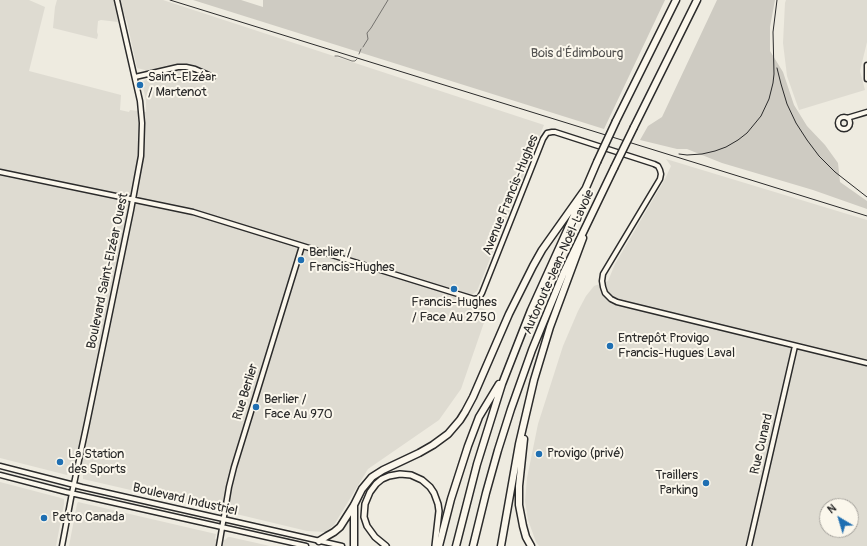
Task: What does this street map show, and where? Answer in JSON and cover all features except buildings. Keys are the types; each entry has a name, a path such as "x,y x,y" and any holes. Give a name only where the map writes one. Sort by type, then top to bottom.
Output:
{"highway":[{"name":"Autoroute Jean-Noël-Lavoie","path":"456,546 480,454 492,416 507,372 534,303 616,121 676,0"},
{"name":"Autoroute Jean-Noël-Lavoie","path":"473,546 484,498 496,456 522,376 557,287 697,0"},
{"path":"319,541 337,530 354,505 362,489 372,477 433,445 448,434 462,417 475,392 504,324 542,250 586,188"},
{"path":"501,546 519,444 534,380 548,334 595,207"},
{"path":"439,546 457,478 479,417 507,372"},
{"path":"526,411 519,486 519,505 522,526 531,546"},
{"path":"354,505 354,546"}],"main road":[{"path":"386,546 375,537 367,526 364,517 365,504 368,495 376,484 389,476 400,474 411,475 422,480 430,487 436,497 439,511 435,546"}],"street":[{"name":"Boulevard Saint-Elzéar Ouest","path":"62,546 140,166 142,140 141,108 117,0"},
{"path":"867,65 867,79"},
{"path":"135,77 178,67 186,67 195,69 213,78"},
{"path":"847,118 867,112"},
{"name":"Avenue Francis-Hughes","path":"0,172 193,212 474,299 481,295 543,139 548,133 556,132 656,165 660,170 660,178 603,274 602,287 609,298 629,305 867,363"},
{"name":"Rue Berlier","path":"219,546 234,467 302,246"},
{"name":"Rue Cunard","path":"749,546 795,346"},
{"name":"Boulevard Industriel","path":"0,466 74,485 342,546"},
{"name":"Boulevard Industriel","path":"0,475 72,493 306,546"}],"shaded area":[{"path":"0,0 29,0 45,7 29,71 121,95 120,110 129,112 130,110 146,112 146,101 142,82 147,79 145,70 137,68 127,22 119,0 163,0 544,125 477,291 473,294 470,303 488,311 461,389 439,420 368,469 334,525 325,532 307,531 232,513 232,506 221,502 217,510 83,479 83,471 71,465 67,475 0,458"},
{"path":"57,0 114,0 118,22 98,21 97,39 53,28"},
{"path":"786,0 867,0 867,42 860,71 865,90 799,110 787,76 783,43"},
{"path":"666,159 867,220 867,546 539,546 536,542 528,520 525,501 527,478 538,424 563,346 586,296 594,286 608,281 615,264 665,179 671,166"},
{"path":"0,482 64,499 56,546 0,546"},
{"path":"78,502 216,534 215,539 225,540 230,537 270,546 69,546"}],"green space":[{"name":"Bois d'Édimbourg","path":"193,0 241,0 263,7 263,0 665,0 604,129"},
{"path":"717,0 775,0 770,27 770,51 783,72 794,105 807,126 825,145 838,163 840,182 867,201 867,209 813,190 722,163 687,149 677,149 640,140 648,126 662,117"}],"waterway":[{"path":"363,47 368,39 367,33 388,0"},
{"path":"359,54 361,49"},
{"path":"335,56 352,61 357,59"}],"railway":[{"path":"170,0 867,216"},
{"path":"679,154 702,154 726,147 747,133 761,116 769,99 773,83 773,32 777,0"},
{"path":"777,68 787,104 796,123 807,140 819,156 835,172 867,197"}],"place":[{"name":"Saint-Elzéar / Martenot","path":"140,85"},
{"name":"Berlier / Francis-Hughes","path":"301,260"},
{"name":"Francis-Hughes / Face Au 2750","path":"454,289"},
{"name":"Entrepôt Provigo Francis-Hugues Laval","path":"610,346"},
{"name":"Berlier / Face Au 970","path":"256,407"},
{"name":"Provigo (privé)","path":"539,454"},
{"name":"La Station des Sports","path":"60,462"},
{"name":"Traillers Parking","path":"706,483"},
{"name":"Petro Canada","path":"44,518"}]}
